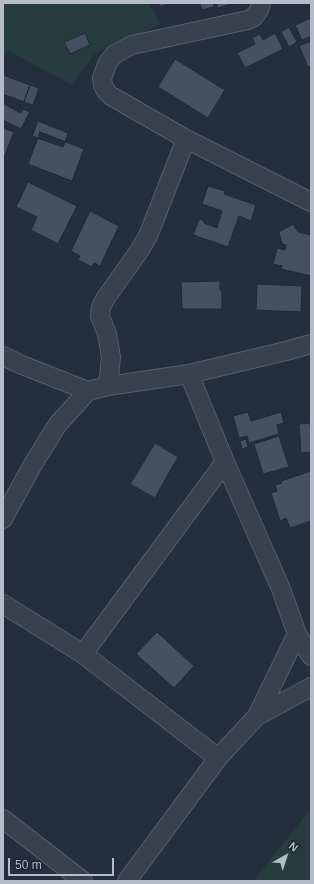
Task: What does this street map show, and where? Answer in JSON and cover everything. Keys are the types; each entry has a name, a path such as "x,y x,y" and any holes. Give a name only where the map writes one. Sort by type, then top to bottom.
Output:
{"street":[{"path":"261,3 259,10 254,17 248,20 132,45 115,54 108,62 102,78 103,85 111,96 186,139 311,202"},
{"path":"108,386 111,357 107,334 100,316 101,307 148,236 186,139"},
{"path":"3,519 33,464 58,424 88,391 108,386 189,374 311,344"},
{"path":"3,356 88,391"},
{"path":"189,374 225,462 281,589 297,634 311,656"},
{"path":"84,654 225,462"},
{"path":"3,604 84,654 218,758"},
{"path":"127,881 218,758 257,716 297,634"},
{"path":"257,716 311,688"},
{"path":"3,819 83,881"}],"green space":[{"path":"3,3 148,3 161,24 95,54 72,85 7,50 3,59"},
{"path":"309,811 311,813 311,881 253,881"}],"building":[{"path":"159,3 170,3 160,7"},
{"path":"200,3 213,3 214,7 202,10"},
{"path":"216,3 234,3 218,8"},
{"path":"311,18 311,36 302,40 295,25"},
{"path":"289,27 297,42 289,47 281,32"},
{"path":"85,33 90,45 70,54 64,42"},
{"path":"275,33 283,49 245,68 237,53 255,44 252,38 260,34 263,40"},
{"path":"311,41 311,66 308,67 299,46"},
{"path":"175,59 225,90 208,118 158,87"},
{"path":"3,75 30,85 24,102 3,94"},
{"path":"30,85 39,88 33,105 24,102"},
{"path":"4,104 21,113 23,109 30,112 21,129 3,120"},
{"path":"38,121 68,133 63,147 32,136"},
{"path":"3,128 14,132 3,160"},
{"path":"40,132 84,149 72,181 28,164"},
{"path":"28,182 77,206 58,244 31,230 37,217 16,207"},
{"path":"208,186 225,191 224,194 256,205 251,221 239,216 228,247 193,235 199,219 204,221 204,223 217,228 222,211 202,204"},
{"path":"90,211 119,226 100,266 94,263 92,267 78,260 80,256 71,251"},
{"path":"293,224 298,232 311,235 311,276 281,269 282,266 273,264 277,248 285,250 286,245 282,244 279,232"},
{"path":"220,281 220,290 222,290 222,309 182,309 181,282"},
{"path":"257,284 302,286 301,312 256,310"},
{"path":"248,412 251,421 281,412 284,423 277,425 279,434 249,443 247,436 239,438 233,416"},
{"path":"310,423 311,452 301,453 299,424"},
{"path":"279,436 289,467 263,474 254,444"},
{"path":"246,439 248,447 242,449 240,441"},
{"path":"155,443 178,457 155,498 130,484"},
{"path":"311,471 311,521 290,528 286,518 280,521 271,493 277,491 275,485 282,483 281,481"},
{"path":"157,632 194,666 174,688 136,654"}]}
